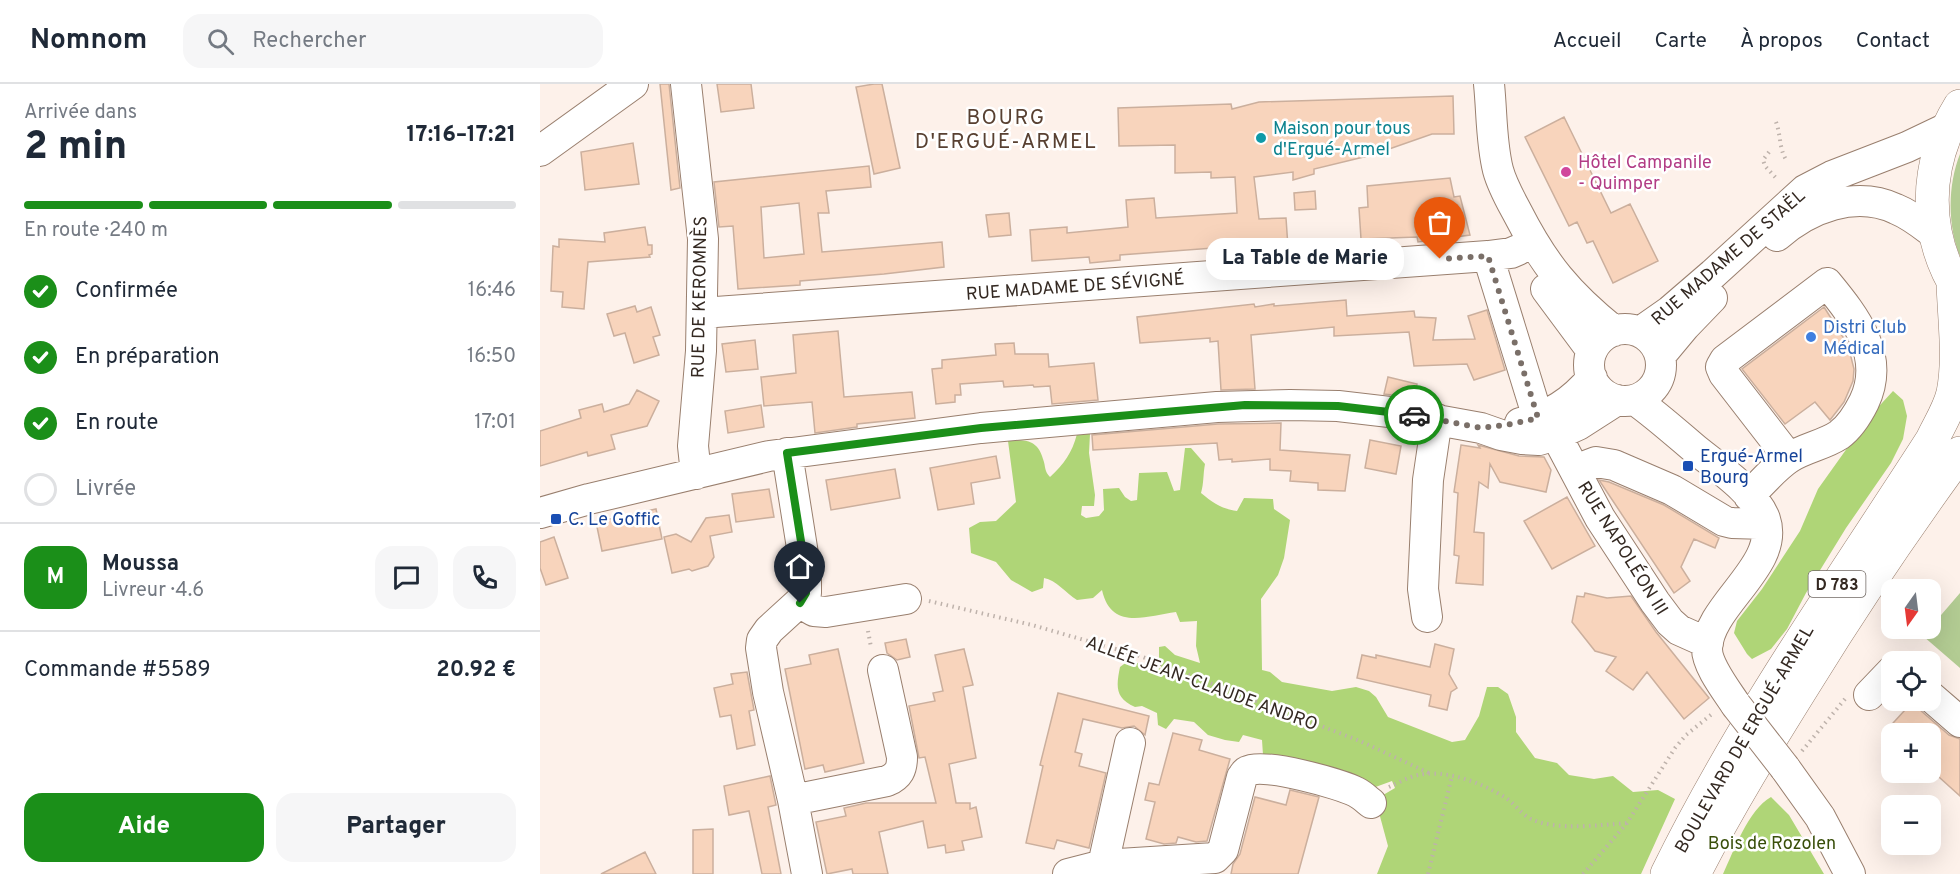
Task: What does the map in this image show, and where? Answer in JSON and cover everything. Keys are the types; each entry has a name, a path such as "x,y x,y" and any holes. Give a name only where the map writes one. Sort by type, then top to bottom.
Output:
{"main road":[{"name":"BOULEVARD DE ERGUÉ-ARMEL","path":"1667,874 1692,824 1766,696 1801,638 1932,440 1953,394 1957,353 1956,288 1943,260 1935,234 1932,197 1934,170 1939,149 1955,116"},
{"name":"D 783","path":"1694,874 1751,770 1855,603 1910,521 1960,453"}],"street":[{"path":"540,151 633,84"},
{"name":"RUE DE KEROMNÈS","path":"686,84 703,238 702,313 693,446 695,466"},
{"path":"1489,84 1496,157 1501,178 1501,204 1508,230 1530,248 1566,289 1627,331 1649,338 1656,346 1659,369 1724,472"},
{"name":"RUE MADAME DE STAËL","path":"1627,331 1670,311 1805,190 1832,176 1907,147 1955,116"},
{"name":"RUE MADAME DE STAËL","path":"1659,369 1699,311 1780,233 1813,212 1828,205 1870,202 1895,208 1914,218 1935,234"},
{"path":"1530,248 1592,365 1598,388 1606,395 1626,400 1724,472 1758,506 1766,524 1764,546 1759,558 1717,621 1708,643 1708,658 1719,679 1727,707 1790,764 1850,874"},
{"name":"RUE MADAME DE SÉVIGNÉ","path":"702,313 1488,256 1530,248"},
{"name":"RUE NAPOLÉON III","path":"1488,256 1547,427 1575,470 1582,488 1604,525 1670,622 1689,635 1708,643"},
{"path":"1749,496 1789,458 1840,434 1856,416 1869,387 1871,360 1865,336 1844,303 1827,283 1725,360 1721,367 1789,458"},
{"path":"540,496 588,480 992,427 1245,405 1338,406 1437,419 1481,428 1501,435 1539,440 1562,406 1582,390 1604,336 1627,331"},
{"path":"1547,427 1578,425 1626,400 1652,390 1659,369"},
{"path":"1427,617 1423,589 1428,480 1437,419"},
{"path":"778,455 806,573 806,593 800,603 769,630 762,640 761,648 768,692 793,800 807,874"},
{"path":"1575,470 1589,464 1605,462 1648,478 1724,520 1732,523 1766,524"},
{"path":"540,513 695,466"},
{"path":"800,603 820,612 906,599"},
{"path":"793,800 887,781 898,774 902,765 902,757 883,670"},
{"path":"1941,706 1960,722"},
{"path":"1103,866 1130,743"},
{"path":"1068,874 1103,866 1215,858 1223,850 1242,777 1247,771 1254,769 1275,769 1347,788 1368,801"}],"path":[{"path":"1776,122 1780,133 1782,154 1788,161"},
{"path":"1769,152 1763,160 1765,166 1776,178"},
{"name":"ALLÉE JEAN-CLAUDE ANDRO","path":"906,599 907,594 910,593 916,598 1032,625 1119,649 1360,741 1429,773"},
{"path":"863,606 874,664 883,670"},
{"path":"1790,764 1859,683 1880,683"},
{"path":"1583,874 1627,824 1675,748 1686,735 1727,707"},
{"name":"ALLÉE JEAN-CLAUDE ANDRO","path":"1368,801 1416,775 1429,773 1452,776 1492,790 1509,800 1522,813 1539,821 1582,825 1627,824"},
{"path":"1428,874 1452,776"},
{"path":"1589,874 1590,867"}],"green space":[{"path":"1960,154 1960,256 1951,218 1951,191"},
{"path":"1893,391 1903,400 1907,416 1903,439 1891,463 1846,528 1787,629 1771,649 1752,659 1734,633 1737,621 1762,589 1800,531 1818,489 1870,416"},
{"path":"1077,434 1090,434 1089,453 1095,495 1094,506 1082,506 1081,515 1086,518 1099,516 1104,510 1103,489 1119,488 1131,501 1137,500 1139,473 1167,472 1174,491 1180,490 1185,448 1191,448 1205,464 1201,493 1210,500 1222,507 1237,511 1244,498 1273,499 1274,509 1290,520 1284,558 1278,575 1261,599 1262,670 1270,672 1282,682 1332,691 1356,687 1369,691 1376,697 1388,717 1452,742 1465,740 1479,716 1487,687 1498,687 1508,694 1516,717 1516,732 1535,758 1557,763 1569,775 1594,779 1613,776 1633,792 1658,790 1675,799 1641,874 1377,874 1388,846 1378,809 1378,798 1395,788 1392,781 1370,789 1263,755 1262,740 1243,735 1239,742 1225,740 1208,735 1194,722 1174,719 1166,729 1158,725 1157,713 1142,706 1135,707 1128,704 1118,691 1120,667 1128,661 1162,669 1159,647 1165,646 1175,655 1200,663 1196,646 1197,621 1180,622 1176,612 1142,618 1121,616 1107,603 1102,590 1093,598 1077,600 1057,584 1044,578 1043,588 1032,592 1011,580 996,562 971,553 969,528 980,522 996,521 1016,502 1008,441 1020,440 1034,444 1041,453 1050,477 1067,458"},
{"path":"1960,593 1960,668 1926,639 1941,639 1941,615"},
{"name":"Bois de Rozolen","path":"1771,797 1789,815 1824,874 1723,874 1755,811"}],"building":[{"path":"660,84 669,84 680,188 671,190"},
{"path":"717,84 751,84 754,108 721,112"},
{"path":"882,84 900,168 874,174 856,87"},
{"name":"Maison pour tous d'Ergué-Armel","path":"1453,96 1454,134 1432,134 1372,155 1314,169 1314,174 1293,180 1293,172 1254,177 1259,219 1286,218 1288,247 1240,249 1240,246 1120,255 1120,260 1090,263 1089,257 1032,261 1030,230 1067,227 1067,233 1128,227 1126,200 1154,198 1156,218 1237,213 1235,177 1211,178 1211,172 1175,173 1175,145 1119,146 1118,108 1231,104 1232,109 1259,102"},
{"path":"1564,117 1611,213 1630,204 1658,261 1613,283 1593,241 1587,243 1577,222 1569,226 1525,137"},
{"path":"633,143 639,184 585,190 581,152"},
{"path":"869,166 871,187 826,191 829,213 818,213 822,252 942,242 944,267 800,281 800,285 738,289 733,226 719,227 714,182","holes":["799,203 804,254 764,258 761,207"]},
{"path":"1450,178 1454,197 1460,196 1470,235 1418,242 1417,237 1361,239 1359,208 1368,207 1367,186"},
{"path":"1315,191 1316,209 1295,210 1294,193"},
{"path":"1009,213 1011,235 989,237 986,215"},
{"path":"645,227 648,245 652,245 650,257 588,262 584,309 562,307 563,292 551,291 553,246 559,247 559,239 605,242 604,233"},
{"path":"1346,300 1347,316 1414,311 1415,317 1436,318 1433,340 1475,339 1468,316 1487,310 1505,370 1474,380 1467,364 1414,366 1409,332 1334,336 1334,327 1251,335 1255,389 1221,390 1218,341 1210,342 1210,338 1140,343 1137,317 1254,304 1255,307"},
{"path":"635,306 637,312 651,307 660,335 653,337 659,355 634,363 625,333 614,336 607,314"},
{"path":"1824,307 1848,345 1854,369 1853,381 1844,402 1830,420 1815,402 1785,424 1742,369"},
{"path":"838,331 844,397 912,392 915,418 857,424 857,427 815,433 812,402 764,406 761,377 796,373 793,335"},
{"path":"755,340 758,369 726,372 722,344"},
{"path":"1014,343 1015,354 1048,354 1049,367 1094,363 1098,400 1052,404 1050,386 1004,387 1003,381 960,384 961,395 955,395 955,402 936,404 932,369 942,368 942,360 996,355 995,344"},
{"path":"1388,377 1417,384 1414,398 1384,394"},
{"path":"637,390 659,401 647,426 611,435 615,449 588,456 587,452 540,466 540,431 581,418 579,410 602,404 604,412 629,404"},
{"path":"761,405 764,427 728,433 725,411"},
{"path":"1281,423 1280,450 1350,455 1345,491 1318,490 1318,483 1290,481 1291,471 1270,470 1270,459 1232,462 1232,459 1219,460 1217,443 1093,450 1092,435 1218,424"},
{"path":"1370,440 1401,446 1396,474 1365,468"},
{"path":"1461,445 1480,448 1478,445 1519,456 1544,457 1551,470 1546,492 1500,482 1490,464 1488,488 1479,482 1474,532 1484,533 1483,585 1456,583 1459,556 1454,555 1458,493 1454,492"},
{"path":"996,456 1000,478 971,483 974,504 938,510 930,468"},
{"path":"895,469 900,498 831,510 826,480"},
{"path":"1599,480 1664,505 1719,538 1715,548 1694,539 1681,567 1690,581 1674,593"},
{"path":"769,489 774,517 736,522 732,494"},
{"path":"1567,497 1595,546 1552,569 1524,521"},
{"path":"656,509 662,539 602,551 596,522"},
{"path":"729,515 732,532 710,536 714,557 708,566 692,571 689,569 672,573 664,537 676,534 691,542 706,518"},
{"path":"554,537 568,578 546,585 540,568 540,542"},
{"path":"1585,593 1607,598 1631,596 1656,632 1709,698 1684,719 1647,672 1633,690 1606,671 1616,657 1595,651 1572,622 1577,596 1584,597"},
{"path":"906,639 910,657 897,660 887,653 885,643"},
{"path":"1435,644 1454,649 1449,674 1457,688 1451,692 1447,710 1429,706 1431,695 1357,678 1362,655 1376,658 1376,655 1430,667"},
{"path":"838,649 864,763 825,772 823,765 805,769 785,669 811,664 809,655"},
{"path":"964,649 973,685 963,687 976,758 949,764 956,803 970,803 970,809 976,807 982,837 962,841 964,850 946,853 945,845 928,848 923,821 879,832 888,874 853,874 852,869 827,874 816,822 846,816 844,808 866,803 936,803 925,757 919,758 909,706 935,701 933,693 943,691 935,655"},
{"path":"747,672 754,710 749,711 755,745 737,749 731,715 720,717 714,688 733,684 731,674"},
{"path":"1058,693 1149,716 1145,735 1134,726 1122,728 1083,719 1075,752 1082,754 1079,766 1106,773 1089,848 1057,840 1054,849 1026,843 1043,766 1040,765"},
{"path":"1904,711 1921,711 1935,723 1893,723"},
{"path":"1941,728 1949,735 1960,739 1960,796 1941,779"},
{"path":"1173,733 1202,740 1199,750 1230,759 1207,841 1196,842 1178,837 1176,843 1164,844 1146,839 1155,802 1145,800 1149,783 1159,785"},
{"path":"770,776 776,805 768,807 781,874 762,874 749,811 729,815 724,786"},
{"path":"1290,790 1319,797 1298,874 1231,874 1233,864 1240,854 1255,797 1286,805"},
{"path":"713,829 713,874 693,874 693,830"},
{"path":"645,852 656,874 601,874"}],"way so far":[{"path":"1414,415 1481,428 1538,418 1488,256 1440,259"}],"place":[{"name":"Maison pour tous d'Ergué-Armel","path":"1261,138"},
{"name":"Hôtel Campanile - Quimper","path":"1566,172"},
{"name":"La Table de Marie","path":"1440,259"},
{"name":"Distri Club Médical","path":"1811,337"},
{"name":"Ergué-Armel Bourg","path":"1688,466"},
{"name":"C. Le Goffic","path":"556,519"}],"district":[{"name":"BOURG D'ERGUÉ-ARMEL","path":"1006,129"}],"route":[{"path":"800,603 806,593 806,573 787,453 981,428 1245,405 1338,406 1414,415"}]}
